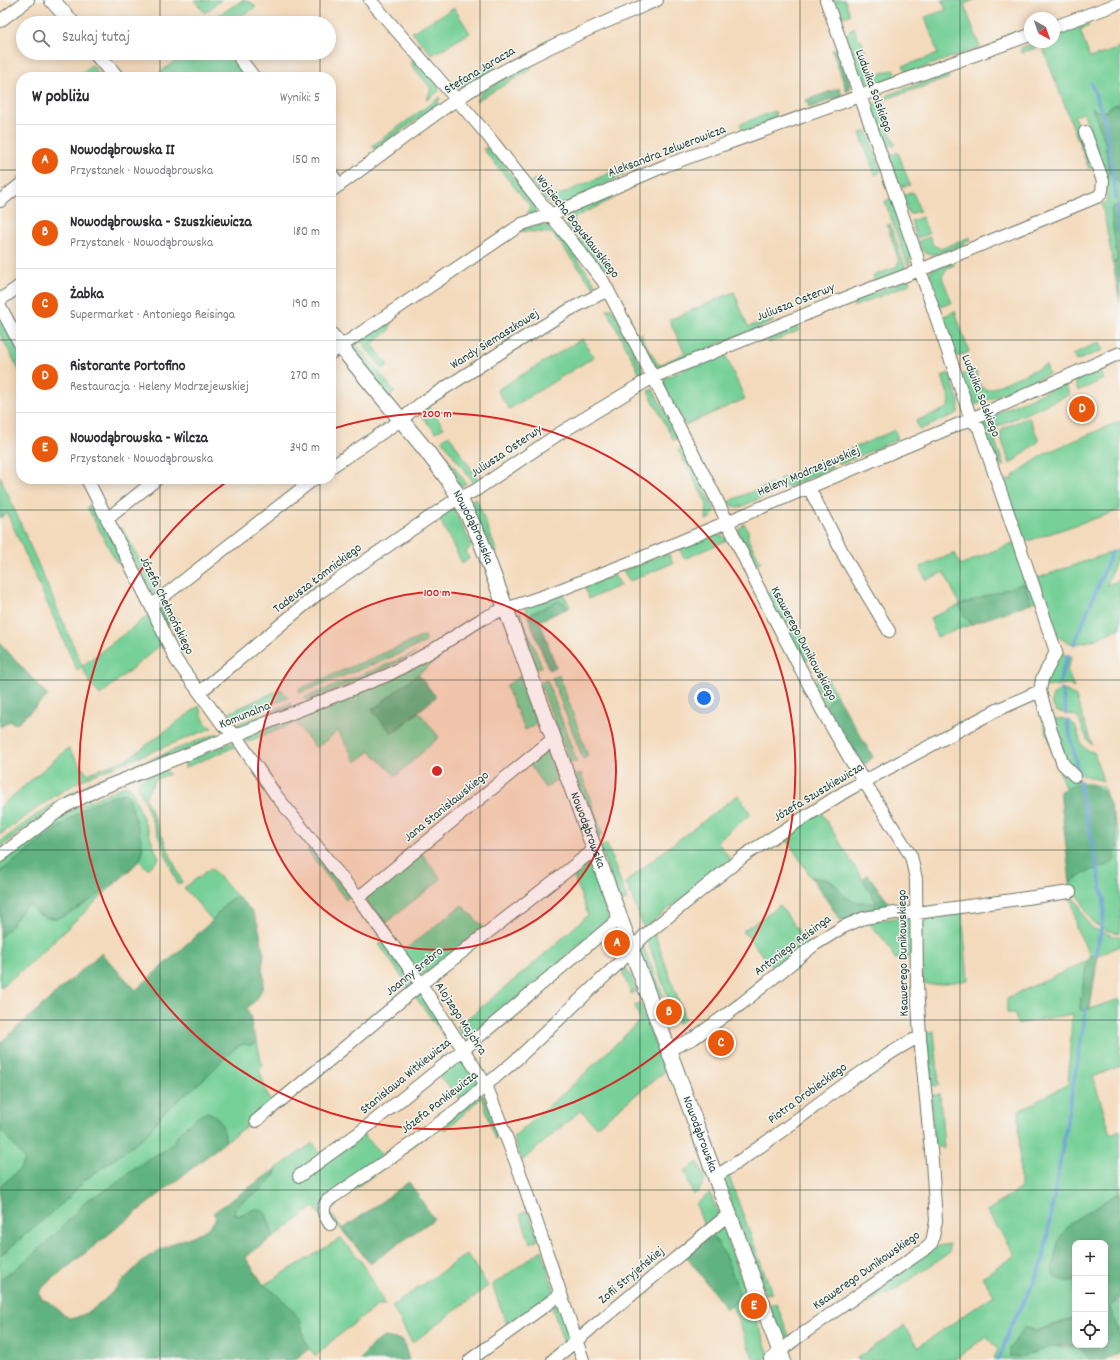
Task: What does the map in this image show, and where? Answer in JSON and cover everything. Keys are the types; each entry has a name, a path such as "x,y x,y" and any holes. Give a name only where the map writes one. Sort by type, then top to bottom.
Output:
{"street":[{"path":"0,22 28,0"},
{"path":"52,0 66,16"},
{"name":"Wojciecha Bogusławskiego","path":"370,0 456,100 604,281 727,522"},
{"name":"Stefana Jaracza","path":"336,188 456,100 510,68 572,37 657,0"},
{"name":"Ludwika Solskiego","path":"826,0 917,256 920,270 971,419 979,428 1056,652 1042,679 1040,691"},
{"path":"1060,25 1120,3"},
{"name":"Aleksandra Zelwerowicza","path":"336,350 353,337 522,224 550,215 667,165 1024,37"},
{"path":"102,60 112,72"},
{"path":"241,60 250,72"},
{"name":"Juliusza Osterwy","path":"459,497 476,490 557,435 653,377 848,297 920,270 1099,196 1102,191 1102,181 1085,132"},
{"path":"0,201 16,188"},
{"path":"0,300 16,289"},
{"name":"Wandy Siemaszkowej","path":"336,464 401,420 420,404 508,347 569,310 608,290"},
{"path":"0,306 16,336"},
{"name":"Nowodąbrowska","path":"336,350 401,420 425,449 459,497 480,539 729,1214 777,1357"},
{"name":"Heleny Modrzejewskiej","path":"505,608 565,588 809,488 971,419 1120,353"},
{"name":"Józefa Chełmońskiego","path":"90,484 151,606 176,660 223,725 235,735"},
{"path":"107,519 151,484"},
{"path":"151,606 308,484"},
{"path":"809,488 848,563 888,631"},
{"name":"Tadeusza Łomnickiego","path":"200,692 320,592 410,529 459,497"},
{"name":"Ksawerego Dunikowskiego","path":"727,522 757,585 818,703 850,759 911,856 916,879 920,1037 932,1161 936,1221 932,1242 928,1247 835,1310 777,1357"},
{"name":"Komunalna","path":"0,856 64,807 97,790 388,675 430,652 482,619 505,608"},
{"path":"1040,691 1063,764 1074,776"},
{"name":"Józefa Szuszkiewicza","path":"631,948 745,854 846,791 997,710 1040,691"},
{"name":"Alojzego Majchra","path":"235,735 274,794 358,898 422,984 486,1085 520,1173 583,1360"},
{"name":"Jana Stanisławskiego","path":"358,898 553,739"},
{"name":"Joanny Srebro","path":"256,1121 422,984 594,850"},
{"name":"Antoniego Reisinga","path":"668,1050 694,1038 741,1004 814,945 843,927 864,918 1070,892"},
{"name":"Stanisława Witkiewicza","path":"299,1176 359,1133 463,1050 620,918"},
{"name":"Józefa Pankiewicza","path":"330,1224 323,1211 327,1201 411,1144 462,1106 516,1059 621,961 631,948"},
{"name":"Piotra Drobieckiego","path":"715,1177 779,1133 843,1085 907,1042 920,1037"},
{"name":"Zofii Stryjeńskiej","path":"553,1360 729,1214"},
{"path":"470,1360 561,1294"}],"green space":[{"path":"194,0 221,0 205,13"},
{"path":"243,0 252,3 256,7 242,16 217,16"},
{"path":"832,0 845,0 850,15 838,18"},
{"path":"942,0 975,0 964,4 980,47 908,73 903,66 938,54 925,17 946,10"},
{"path":"454,8 470,33 432,55 412,32"},
{"path":"1088,24 1089,26 1080,30 1090,58 1120,48 1120,103 1104,111 1093,109 1105,141 1109,172 1120,184 1120,204 1113,207 1117,261 1113,263 1102,204 1107,202 1106,180 1084,113 1074,116 1094,166 1089,169 1043,48 1060,48 1060,34"},
{"path":"854,27 858,39 861,39 872,71 878,75 894,69 896,74 894,78 868,86 863,84 845,36"},
{"path":"839,47 850,83 850,89 847,92 832,50"},
{"path":"1024,47 1036,48 1021,53 1021,48"},
{"path":"415,59 438,87 439,91 427,100 431,88 410,63"},
{"path":"176,60 232,60 242,72 161,72"},
{"path":"494,64 497,68 462,88 455,87"},
{"path":"92,65 98,72 82,72"},
{"path":"529,65 532,69 476,101 482,92"},
{"path":"947,74 949,78 886,99 881,109 895,145 882,147 870,106 883,100 890,94"},
{"path":"840,88 842,96 809,108 806,100"},
{"path":"440,97 437,106 375,149 372,146"},
{"path":"1120,103 1120,184 1109,172 1105,141 1092,108 1104,112 1108,110 1108,108"},
{"path":"775,111 777,120 744,132 740,124"},
{"path":"867,131 881,170 875,175 860,133"},
{"path":"490,148 535,205 535,213 529,216 527,214 530,206 483,149"},
{"path":"898,152 910,185 899,187 888,157"},
{"path":"621,168 624,175 556,206 550,205 531,182 534,179 550,199"},
{"path":"913,192 920,211 909,214 902,196"},
{"path":"607,195 613,199 575,217 572,226 575,229 570,231 566,222 566,218 569,213"},
{"path":"891,198 911,254 910,263 908,265 885,201"},
{"path":"1120,204 1120,303 1113,263 1117,261 1111,209"},
{"path":"922,217 929,234 917,238 911,221"},
{"path":"890,224 905,269 875,281 873,276 896,267 899,261 887,225"},
{"path":"540,225 556,230 593,280 595,284 594,288 552,233 518,231"},
{"path":"581,237 608,268 602,271 577,240"},
{"path":"930,237 933,245 941,249 970,237 971,240 947,251 928,254 921,249 918,241"},
{"path":"953,262 954,265 947,268 942,277 952,303 939,307 931,284 931,270"},
{"path":"909,279 910,284 853,307 859,298"},
{"path":"734,292 748,327 772,318 773,322 661,368 657,368 653,365 639,338 642,333 642,338 657,363 660,365 685,353 669,320"},
{"path":"612,308 643,370 640,380 638,380 640,374 607,310"},
{"path":"955,311 969,352 956,357 942,317"},
{"path":"394,314 389,331 372,344 388,365 383,369 359,339"},
{"path":"0,315 16,346 16,364 0,334"},
{"path":"796,323 800,330 769,343 767,335"},
{"path":"582,339 594,357 509,409 497,390"},
{"path":"1100,342 1103,350 1076,361 1073,354"},
{"path":"355,343 395,392 389,396 354,354 353,348"},
{"path":"724,352 745,399 685,425 664,388 665,378"},
{"path":"1046,365 1049,374 975,405 969,397 961,375 975,370 981,387 988,390"},
{"path":"1099,370 1104,379 1078,391 1074,379"},
{"path":"949,373 959,402 958,413 919,430 916,421 947,408 950,401 942,376"},
{"path":"1064,384 1070,394 998,426 994,438 1004,466 1000,466 995,461 982,424 984,418"},
{"path":"653,389 678,436 674,441 648,391"},
{"path":"427,403 444,428 435,432 417,410"},
{"path":"1029,417 1039,441 1010,464 1000,435 1003,428"},
{"path":"1120,421 1120,510 1022,543 1001,483 1010,479 1011,481 1014,475 1046,453"},
{"path":"895,430 898,439 839,465 835,456"},
{"path":"449,435 481,484 475,485 442,440"},
{"path":"436,443 466,483 460,487 431,446"},
{"path":"684,448 714,507 713,515 706,520 707,504 678,450"},
{"path":"828,459 832,468 786,488 779,479"},
{"path":"0,476 82,666 150,614 163,643 100,695 91,685 82,667 77,670 7,513 0,518"},
{"path":"772,483 773,488 770,494 738,508 728,503 734,499"},
{"path":"476,498 497,552 492,552 469,501"},
{"path":"94,503 123,558 117,563 87,507"},
{"path":"453,507 472,546 466,552 469,559 462,563 438,516"},
{"path":"744,524 748,530 748,539 761,562 755,565 751,563 738,530"},
{"path":"121,527 159,594 155,594 146,586 118,529"},
{"path":"710,535 724,537 728,540 684,559 679,548"},
{"path":"1015,542 1037,601 1031,603 1024,583 968,621 972,624 937,637 930,618 960,605 944,572 926,580 920,567 955,553 960,565"},
{"path":"1120,549 1107,585 1120,580 1120,628 1087,642 1070,643 1063,640 1055,634 1035,579"},
{"path":"668,553 673,563 630,581 623,571"},
{"path":"614,575 621,585 589,599 585,587"},
{"path":"1024,583 1031,603 972,624 964,616 960,605"},
{"path":"775,588 793,619 786,623 781,622 767,596 769,591"},
{"path":"564,595 570,607 568,608 566,606 532,613 529,619 525,608"},
{"path":"163,601 177,619 167,626 156,610"},
{"path":"558,601 563,602 568,608 540,621 556,667 549,670 529,619 532,613"},
{"path":"520,612 542,667 535,669 517,623 517,618"},
{"path":"797,626 814,656 805,661 800,660 788,636 789,631"},
{"path":"424,636 426,642 300,693 299,689"},
{"path":"0,643 48,696 16,724 10,721 0,727"},
{"path":"446,649 448,651 372,710 392,733 419,712 439,737 396,776 370,751 356,762 338,731 316,748 296,723 246,742 246,737"},
{"path":"416,653 385,669 307,701 304,698"},
{"path":"1063,654 1072,656 1067,669 1074,688 1067,684 1044,687 1057,657"},
{"path":"418,674 436,697 392,733 372,710"},
{"path":"559,675 588,756 583,759 552,678"},
{"path":"825,675 837,696 830,700 826,707 814,685 816,681"},
{"path":"520,676 537,724 525,730 506,686"},
{"path":"547,680 577,762 570,763 540,683"},
{"path":"281,689 288,698 227,722 222,716"},
{"path":"1058,691 1067,691 1076,697 1092,745 1087,739 1077,716 1056,711 1054,708 1052,702 1053,696"},
{"path":"837,696 873,757 867,763 860,765 826,707 830,700"},
{"path":"1035,697 1039,700 1071,777 1079,781 1104,787 1106,795 1096,788 1073,785 1065,788"},
{"path":"291,703 291,707 237,729 231,727"},
{"path":"199,706 205,722 212,728 76,783 0,835 0,807 68,748 87,774 129,758"},
{"path":"1054,719 1066,719 1074,724 1081,743 1088,750 1094,752 1103,781 1075,773 1066,763"},
{"path":"218,733 215,738 56,806 0,848 0,842 44,810 78,789"},
{"path":"230,743 237,746 184,768 187,761"},
{"path":"547,750 557,779 545,788 528,762"},
{"path":"164,770 170,774 156,779 145,797 182,882 178,885 138,786 139,780"},
{"path":"581,773 602,834 597,838 575,776"},
{"path":"127,785 131,788 159,859 149,868 146,868 139,861 142,855 142,844 129,796 86,807 0,872 0,863 78,806"},
{"path":"1073,785 1086,785 1094,787 1105,794 1110,804 1114,820 1117,848 1114,861 1106,866 1083,873 1070,883 1060,791"},
{"path":"125,793 129,796 142,844 142,855 139,861 123,876 87,903 65,916 49,918 36,911 30,905 24,908 11,926 0,937 0,872 86,807 104,799"},
{"path":"738,795 751,814 717,841 731,860 644,928 626,882 669,847"},
{"path":"821,812 878,904 853,901 844,896 836,885 829,880 811,877 784,835"},
{"path":"1112,812 1120,836 1120,933 1108,931 1095,924 1087,914 1081,899 1070,889 1070,883 1083,873 1091,870 1117,847"},
{"path":"603,844 607,844 627,900 620,902 600,847"},
{"path":"310,847 349,894 349,897 346,900 307,850"},
{"path":"420,851 441,879 384,924 366,900 366,895"},
{"path":"589,861 608,920 471,1039 465,1040 457,1027 530,967 588,915 572,871"},
{"path":"134,866 28,965 0,988 0,937 11,926 24,907 30,905 36,913 46,918 59,918 81,907"},
{"path":"211,868 237,896 228,901 213,921 184,888"},
{"path":"866,875 869,876 893,909 841,921 811,877 829,880 836,885 844,896 853,901 877,904 863,880"},
{"path":"237,896 252,911 258,924 264,954 262,969 264,978 262,989 257,999 247,1008 251,1019 252,1029 257,1041 249,1045 243,1044 235,1048 206,1077 164,1112 147,1134 85,1180 66,1200 0,1256 0,1187 19,1170 25,1161 19,1151 0,1129 0,1043 101,953 136,990 212,921 228,901"},
{"path":"1071,896 1078,903 1086,920 1093,928 1113,936 1120,936 1120,946 1098,955 1090,955 1076,928"},
{"path":"462,905 484,928 424,975 420,973 403,951"},
{"path":"780,905 809,947 776,972 743,931"},
{"path":"962,912 968,980 933,985 925,984 922,980 922,923 926,918"},
{"path":"908,917 911,920 911,957 895,959 887,943 867,921"},
{"path":"654,932 685,1019 678,1024 646,938"},
{"path":"384,940 414,983 411,990 379,944"},
{"path":"642,943 663,995 656,997 639,951"},
{"path":"1090,955 1098,955 1090,1008 1080,1010 1087,961"},
{"path":"1087,961 1080,1010 1086,1010 1120,999 1120,1066 1093,1077 1111,1134 1120,1130 1120,1192 1070,1223 1067,1281 1072,1280 1072,1318 1036,1331 1025,1327 1010,1348 1038,1351 1054,1346 1072,1347 1072,1348 1079,1348 1086,1353 1090,1360 993,1360 998,1350 987,1336 954,1360 858,1360 857,1358 904,1326 918,1347 994,1295 982,1277 1015,1255 987,1211 1020,1189 1019,1111 1068,1084 1072,1014 1017,1024 1015,1013 1007,1013 1007,998"},
{"path":"624,966 631,976 636,991 631,994 621,968"},
{"path":"423,994 451,1036 447,1040 415,996"},
{"path":"640,1002 664,1072 596,1127 581,1110 522,1161 513,1137 565,1092 640,1021 635,1005"},
{"path":"934,1031 939,1085 934,1086 931,1084 926,1033"},
{"path":"257,1041 262,1066 259,1069 271,1104 251,1119 249,1124 225,1142 225,1134 179,1133 174,1143 162,1152 148,1159 108,1189 87,1200 56,1234 16,1269 0,1279 0,1256 66,1200 85,1180 147,1134 164,1112 206,1077 235,1048 243,1044 254,1044"},
{"path":"463,1058 479,1083 476,1088 462,1101 438,1075"},
{"path":"483,1094 501,1134 495,1139 482,1097 446,1130 439,1127 327,1209 330,1202"},
{"path":"940,1094 944,1148 938,1147 934,1144 931,1096"},
{"path":"207,1112 216,1116 221,1123 225,1142 45,1285 39,1293 42,1299 51,1303 64,1315 71,1319 83,1315 104,1300 131,1272 151,1255 176,1242 205,1230 216,1217 213,1213 277,1168 273,1177 267,1184 258,1192 241,1202 235,1209 234,1213 238,1216 255,1209 261,1209 266,1214 274,1237 245,1257 264,1285 290,1307 301,1322 303,1335 309,1349 294,1360 0,1360 0,1279 16,1269 56,1234 87,1200 108,1189 148,1159 162,1152 174,1143 179,1133 196,1118"},
{"path":"0,1129 19,1151 25,1161 19,1170 0,1187"},
{"path":"364,1135 385,1158 320,1215 314,1207 274,1237 270,1225 255,1209 237,1216 234,1213 234,1208 262,1189 274,1177 277,1168 313,1143 322,1156"},
{"path":"698,1162 705,1179 699,1191 693,1195 685,1171"},
{"path":"728,1174 772,1293 765,1294 722,1178"},
{"path":"409,1182 434,1219 370,1264 343,1229"},
{"path":"1120,1192 1120,1297 1117,1298 1110,1307 1113,1319 1120,1334 1120,1350 1118,1353 1106,1360 1090,1360 1081,1350 1076,1348 1108,1348 1108,1240 1072,1240 1072,1280 1067,1281 1055,1278 1052,1270 1058,1242 1070,1223"},
{"path":"710,1193 720,1218 705,1229 696,1204"},
{"path":"327,1209 359,1250 326,1212"},
{"path":"528,1211 538,1239 530,1243 520,1214"},
{"path":"722,1226 769,1355 763,1360 754,1360 732,1306 738,1299 721,1249 717,1241 711,1236"},
{"path":"711,1236 724,1254 739,1292 738,1299 727,1310 688,1258 683,1255"},
{"path":"341,1238 361,1261 385,1305 378,1305 333,1340 316,1356 309,1349 303,1335 301,1322 264,1285"},
{"path":"949,1244 950,1252 888,1295 886,1292 868,1304 863,1297 939,1246"},
{"path":"542,1250 555,1293 508,1327 492,1285"},
{"path":"467,1254 488,1286 412,1343 392,1306"},
{"path":"1120,1297 1120,1334 1113,1319 1110,1307"},
{"path":"558,1301 570,1338 565,1347 551,1303"},
{"path":"776,1303 790,1338 784,1338 781,1336 769,1305"},
{"path":"1072,1318 1072,1346 1062,1345 1021,1357 1010,1357 1010,1348 1025,1327 1036,1331"},
{"path":"384,1337 403,1340 409,1360 360,1360 373,1344"}],"waterway":[{"path":"1091,83 1105,120 1116,199"},
{"path":"1117,206 1120,232"},
{"path":"1074,644 1112,552"},
{"path":"1060,682 1068,656"},
{"path":"1062,690 1066,714"},
{"path":"1067,721 1078,772"},
{"path":"1079,781 1104,900 1104,912 1101,929"},
{"path":"1095,955 1101,931"},
{"path":"998,1360 1010,1328 1032,1287 1043,1261 1086,1010"}],"place":[{"name":"Ristorante Portofino","path":"1082,409"},
{"name":"Nowodąbrowska II","path":"617,943"},
{"name":"Nowodąbrowska - Szuszkiewicza","path":"669,1012"},
{"name":"Żabka","path":"721,1043"},
{"name":"Nowodąbrowska - Wilcza","path":"754,1306"}]}
